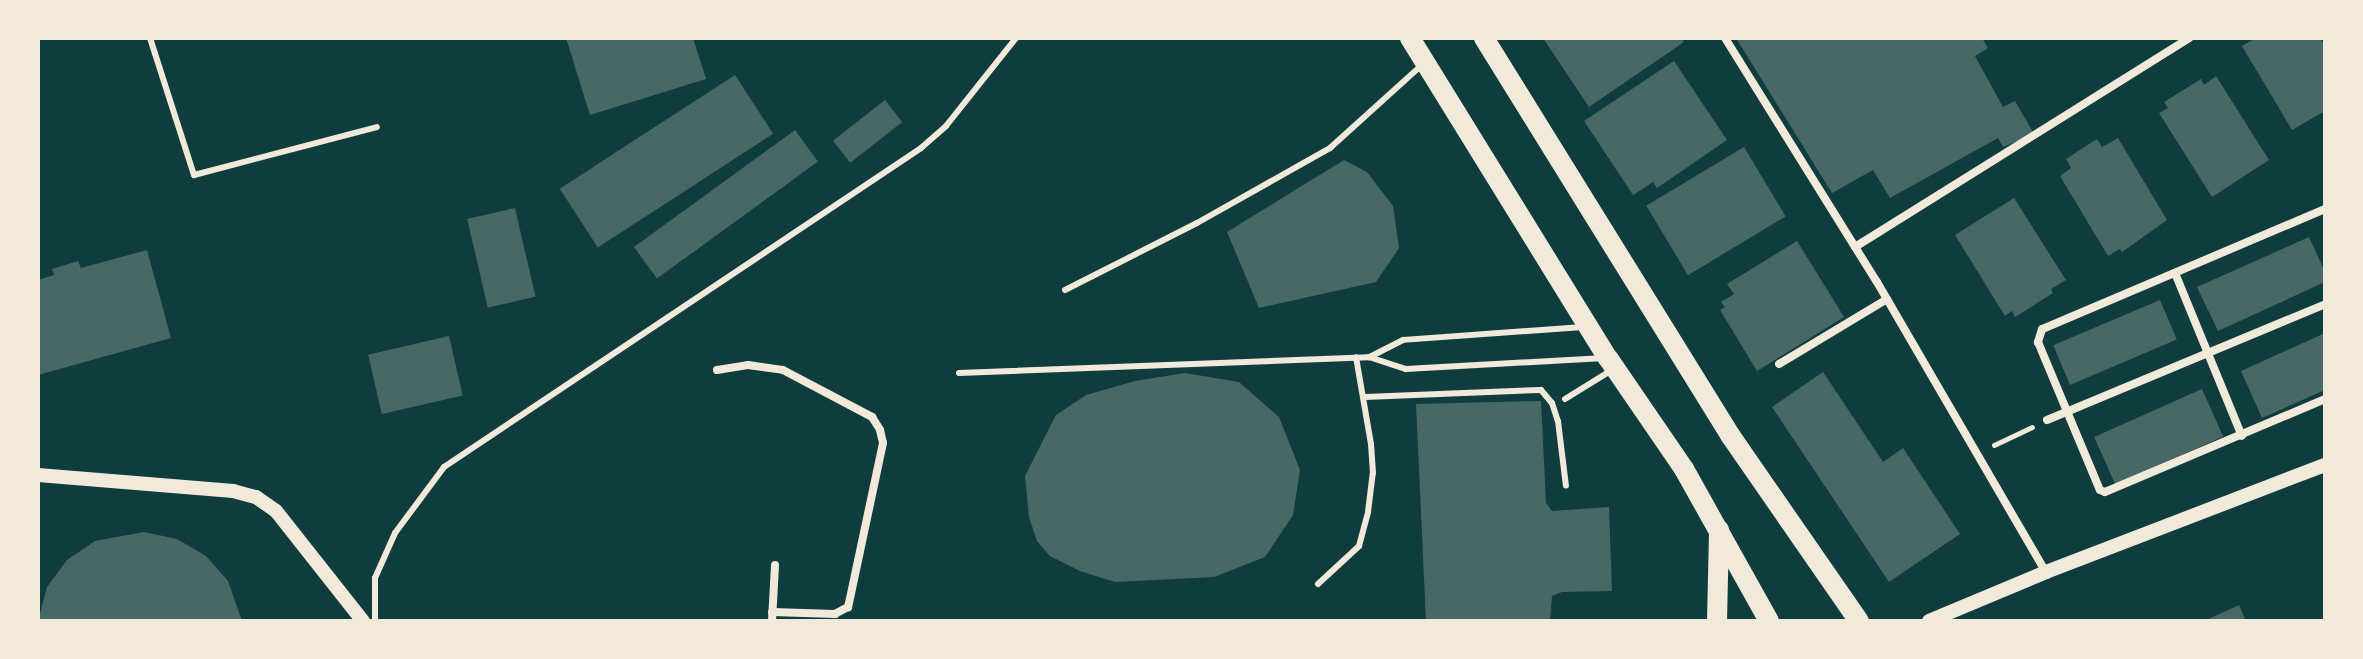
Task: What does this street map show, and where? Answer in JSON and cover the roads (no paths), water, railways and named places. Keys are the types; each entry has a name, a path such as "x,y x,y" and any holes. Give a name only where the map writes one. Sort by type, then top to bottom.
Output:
{"main road":[{"path":"1410,38 1589,327 1684,469 1769,621"},
{"path":"1484,38 1730,435 1859,621"},
{"path":"1717,621 1719,530"}],"street":[{"path":"1725,38 1887,299 2046,572"},
{"path":"1855,247 2189,38"},
{"path":"2325,209 2042,329 2039,334 2040,350 2100,490 2105,492 2325,399"},
{"path":"2175,273 2242,436"},
{"path":"1779,364 1887,299"},
{"path":"2047,420 2325,304"},
{"path":"717,370 748,365 783,370 872,417 880,430 883,443 848,607 835,614 772,616 775,565"},
{"path":"1929,621 2046,572 2325,465"},
{"path":"38,475 233,491 256,497 276,511 363,621"}],"lane":[{"path":"150,38 194,175 377,127"},
{"path":"375,621 375,578 395,533 444,467 921,148 946,126 1016,38"},
{"path":"1065,290 1197,223 1330,148 1426,61"},
{"path":"1369,357 1403,340 1589,327"},
{"path":"1318,584 1359,546 1368,512 1373,473 1365,397 1356,357"},
{"path":"959,373 1356,357 1369,357 1406,369 1612,363"},
{"path":"1565,399 1612,363"},
{"path":"1365,397 1541,390 1552,403 1558,421 1566,486"}]}
